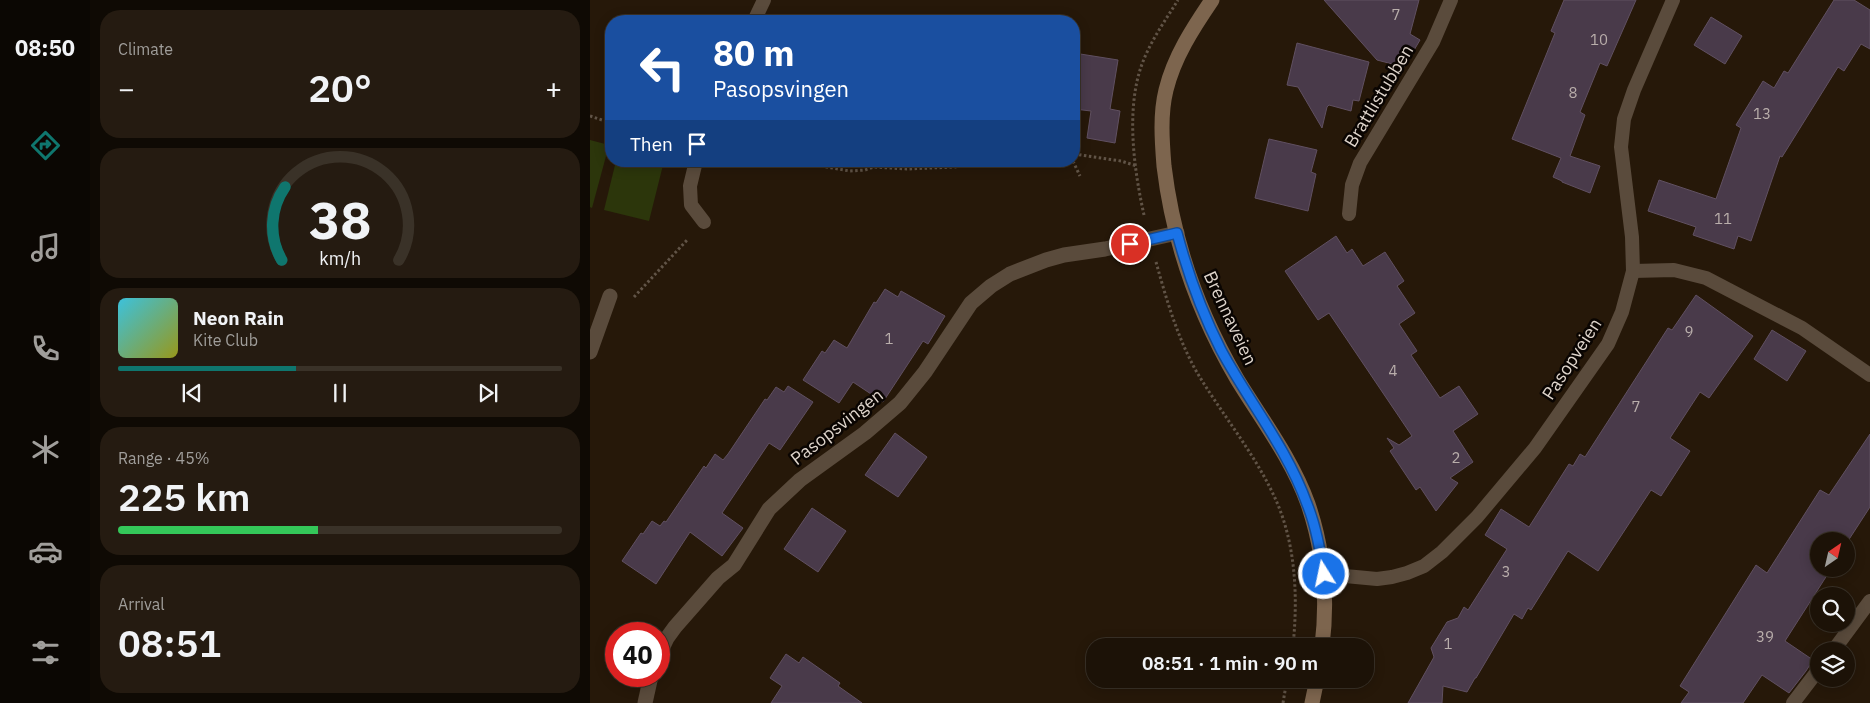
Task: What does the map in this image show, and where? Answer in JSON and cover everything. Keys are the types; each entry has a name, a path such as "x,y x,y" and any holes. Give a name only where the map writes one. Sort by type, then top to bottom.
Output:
{"street":[{"name":"Brennaveien","path":"1212,0 1182,48 1169,76 1165,92 1163,151 1170,200 1191,282 1209,325 1238,379 1286,457 1307,503 1314,525 1324,574 1325,598 1322,638"},
{"name":"Pasopsvingen","path":"670,633 718,578 734,565 769,509 800,480 865,434 900,403 924,372 971,303 997,282 1028,266 1064,256 1177,233"},
{"path":"590,352 610,296"},
{"path":"645,703 648,687"},
{"path":"1312,703 1315,688"}],"lane":[{"path":"757,15 764,0"},
{"name":"Brattlistubben","path":"1349,214 1352,185 1360,163 1433,42 1451,0"},
{"name":"Pasopveien","path":"1324,574 1377,580 1407,573 1424,566 1477,518 1535,448 1608,344 1622,312 1633,271 1632,237 1621,147 1624,119 1634,90 1673,0"},
{"path":"695,167 690,186 691,205 704,222"},
{"path":"1633,271 1674,270 1706,278 1802,328 1870,375"},
{"path":"1840,642 1870,601"},
{"path":"1792,703 1810,681"}],"path":[{"path":"590,116 605,121"},
{"path":"1080,155 1121,161 1137,166"},
{"path":"826,167 850,171 874,167 906,169 956,167"},
{"path":"1076,167 1080,176"},
{"path":"632,299 704,222"},
{"path":"1150,239 1171,312 1194,367 1262,473 1282,515 1297,596 1294,638"},
{"path":"1283,703 1286,688"}],"green space":[{"path":"590,140 605,144 605,160 592,208 590,207"},
{"path":"615,167 662,167 649,221 604,210"}],"building":[{"path":"1324,0 1419,0 1410,34 1420,40 1404,67 1377,60"},
{"path":"1564,0 1636,0 1607,66 1600,63 1580,112 1585,115 1570,156 1600,166 1590,193 1553,177 1561,158 1512,139 1555,33 1551,31"},
{"path":"1834,0 1854,0 1870,10 1870,49 1861,44 1844,71 1838,67 1782,157 1780,156 1751,241 1738,236 1734,249 1693,235 1696,227 1648,211 1659,180 1716,199 1741,128 1736,125 1763,81 1774,88 1784,71 1788,73"},
{"path":"1711,17 1742,36 1725,64 1694,45"},
{"path":"1297,43 1369,62 1359,101 1353,100 1351,111 1329,105 1322,128 1298,87 1287,85"},
{"path":"1080,54 1118,60 1110,109 1120,111 1115,143 1087,138 1091,111 1080,110"},
{"path":"1269,139 1317,150 1311,172 1316,174 1308,211 1255,198"},
{"path":"1336,236 1347,253 1352,249 1363,266 1385,252 1404,281 1397,286 1415,313 1399,324 1417,351 1411,355 1440,398 1459,386 1478,414 1453,431 1473,462 1450,478 1458,483 1436,511 1420,487 1416,490 1390,451 1394,448 1387,438 1399,445 1412,436 1329,313 1318,320 1285,271"},
{"path":"885,289 898,297 901,291 945,316 928,344 923,341 883,402 853,382 839,403 803,380 822,351 825,353 834,340 847,348 874,302 876,303"},
{"path":"1696,295 1753,336 1709,398 1700,392 1670,438 1690,451 1661,496 1651,490 1598,571 1568,551 1531,610 1528,608 1522,619 1514,614 1467,692 1443,686 1442,703 1408,703 1434,657 1431,648 1447,622 1458,618 1464,607 1468,610 1507,549 1485,535 1501,509 1529,527 1569,464 1573,466 1580,454 1585,457 1668,328 1672,330"},
{"path":"1772,330 1806,351 1787,381 1754,359"},
{"path":"788,386 813,402 780,450 769,443 722,513 743,528 722,556 690,532 656,584 622,561 641,533 643,534 652,521 660,526 664,521 666,522 704,466 706,468 715,454 723,460 765,399 767,400 776,387 784,392"},
{"path":"895,433 927,457 898,497 865,475"},
{"path":"1870,434 1870,507 1854,532 1810,532 1810,578 1825,578 1820,587 1810,587 1810,602 1785,641 1810,658 1810,665 1806,671 1789,693 1762,675 1743,703 1681,703 1689,692 1680,686 1756,565 1767,573 1820,490 1829,495"},
{"path":"812,508 846,531 818,572 784,549"},
{"path":"786,654 799,663 803,657 840,683 838,686 862,703 771,703 782,686 770,678"}],"route":[{"path":"1130,244 1177,233 1191,282 1221,350 1286,457 1300,486 1314,525 1324,574"}]}
